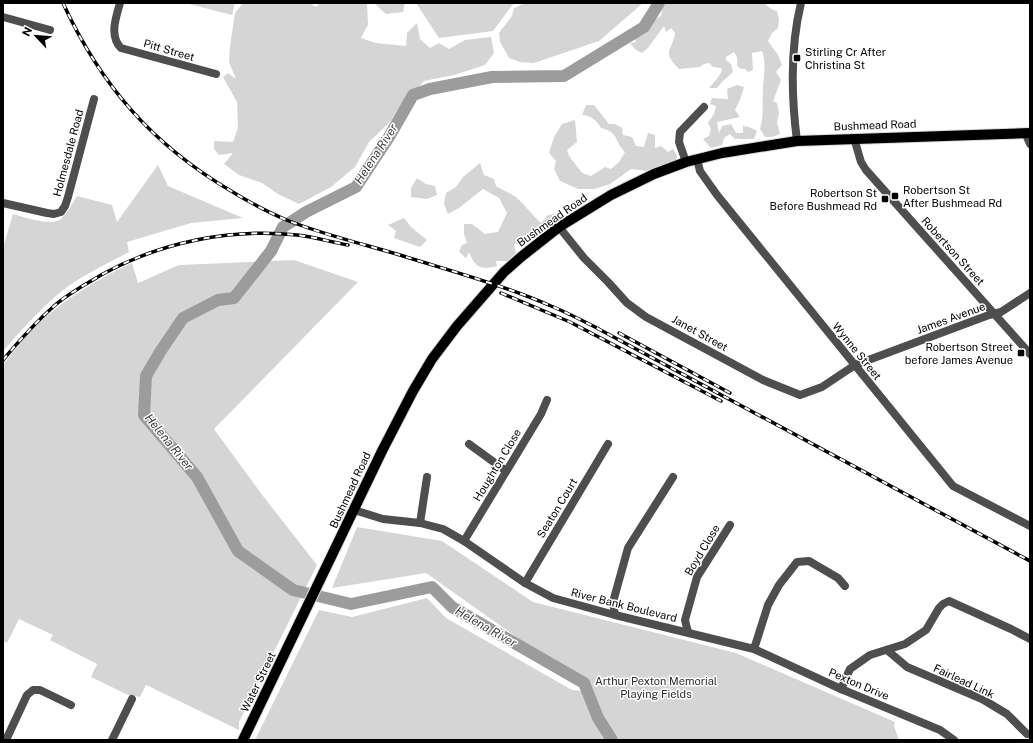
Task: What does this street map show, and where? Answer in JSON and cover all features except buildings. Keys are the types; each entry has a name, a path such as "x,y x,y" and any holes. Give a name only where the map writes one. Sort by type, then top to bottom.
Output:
{"main road":[{"name":"Bushmead Road","path":"294,634 397,421 432,359 457,326 504,272 559,227 616,192 654,174 686,162 753,147 797,141 854,138 1029,133"},
{"name":"Water Street","path":"243,740 294,634"}],"street":[{"name":"Pitt Street","path":"120,3 114,25 117,44 121,48 216,74"},
{"path":"797,141 794,118 792,68 794,39 801,3"},
{"path":"3,17 50,30"},
{"name":"Holmesdale Road","path":"3,203 47,213 54,214 61,212 68,197 94,99"},
{"path":"686,162 679,142 680,132 704,107"},
{"path":"1029,133 1027,137 1030,144"},
{"name":"Robertson Street","path":"854,138 861,162 866,170 1030,354"},
{"name":"Wynne Street","path":"698,159 700,171 717,195 953,486 1030,526"},
{"name":"Janet Street","path":"559,227 584,258 628,303 646,316 763,380 800,395 822,387 855,366"},
{"name":"James Avenue","path":"855,366 1001,312 1030,293"},
{"name":"Houghton Close","path":"464,541 541,414 547,400"},
{"path":"469,444 506,471"},
{"name":"Seaton Court","path":"525,583 608,444"},
{"path":"420,523 427,477"},
{"path":"615,615 613,602 628,548 673,477"},
{"name":"River Bank Boulevard","path":"354,510 382,519 420,523 442,529 464,541 525,583 554,598 615,615 754,649"},
{"name":"Boyd Close","path":"688,632 685,620 697,576 730,525"},
{"path":"754,649 768,605 779,585 797,562 809,560 838,578 845,586"},
{"path":"841,689 850,669 870,655 905,644 926,630 939,608 949,601 1030,639"},
{"name":"Pexton Drive","path":"754,649 841,689 940,730 954,740"},
{"name":"Fairlead Link","path":"887,650 907,667 982,699 1007,714 1028,736"},
{"path":"6,740 27,696 33,690 40,690 71,705"},
{"path":"112,740 132,699"}],"green space":[{"path":"185,3 235,3 232,15"},
{"path":"243,3 310,3 316,7 320,3 367,3 368,25 361,38 376,43 406,46 407,33 417,23 420,39 430,48 439,43 449,49 465,40 491,37 494,53 485,65 454,75 424,81 398,109 390,122 369,142 355,167 331,187 299,204 278,194 262,183 239,175 224,164 233,153 219,155 214,149 214,141 233,142 238,128 237,102 223,77 228,73 236,79 229,62 230,46 235,13"},
{"path":"374,3 405,3 403,12 386,14"},
{"path":"416,3 514,3 493,31 439,38"},
{"path":"525,3 643,3 599,41 534,63 520,62 509,58 500,42 499,33 512,16 514,8"},
{"path":"665,3 767,3 766,5 777,11 779,19 778,28 772,33 768,41 778,55 782,65 776,72 781,80 773,101 777,103 779,113 777,122 780,134 772,137 765,137 760,129 765,66 762,51 752,53 753,70 748,72 737,66 737,58 734,52 726,57 726,60 731,64 733,72 717,88 709,88 722,71 721,68 713,67 709,63 700,67 679,69 669,55 675,33 671,28 666,32 664,26 648,48 642,53 636,50 630,43 636,42 634,38 649,28 654,20 661,16"},
{"path":"737,85 744,87 735,110 740,117 717,122 719,133 722,126 731,124 736,133 743,133 743,126 749,127 757,131 754,139 735,139 730,134 724,138 722,145 711,148 703,139 709,136 711,129 708,123 714,114 716,106 710,104 712,98 728,99 727,89"},
{"path":"586,105 594,105 609,124 615,124 622,128 623,135 632,137 636,146 644,147 648,133 655,135 655,148 661,146 668,152 673,149 677,156 676,162 647,171 631,169 610,184 594,189 578,189 560,181 554,169 556,161 549,153 554,137 562,124 575,120 577,142 567,150 569,156 582,173 591,176 605,167 611,169 619,162 625,152 614,134 601,128 591,117 582,115"},
{"path":"480,163 484,175 494,179 496,186 516,197 541,223 548,215 558,214 555,223 534,239 524,236 521,243 514,244 516,253 508,261 496,261 497,266 487,268 476,265 469,252 466,258 459,252 462,245 467,243 464,234 464,224 472,224 485,234 498,232 507,213 499,198 483,189 459,208 448,214 444,204 446,193 456,187 463,177"},
{"path":"158,165 168,186 243,218 191,223 127,242 129,252 92,272 57,295 36,315 3,351 3,248 13,214 37,221 57,221 66,214 77,196 112,205 117,222"},
{"path":"417,178 426,184 435,186 437,195 427,199 411,197 411,188"},
{"path":"404,218 411,227 427,240 420,247 394,238 396,231 388,225"},
{"path":"294,260 358,282 214,429 263,496 317,565 239,722 239,730 146,685 140,697 128,695 91,677 97,664 50,640 53,635 19,619 7,643 3,641 3,365 33,329 53,311 91,285 132,263 138,283 179,265"},
{"name":"Arthur Pexton Memorial Playing Fields","path":"357,527 442,541 533,602 736,653 895,722 894,726 899,740 255,740 319,610 352,617 427,598 446,618 572,690 594,692 426,573 332,588"}],"waterway":[{"name":"Helena River","path":"612,740 598,718 584,683 452,607 432,587 351,604 293,590 238,551 197,477 144,415 146,376 183,318 218,300 234,298 271,251 283,227 306,212 356,187 389,137 413,95 430,89 492,77 564,76 644,27 659,3"}],"railway":[{"path":"63,3 94,61 112,87 132,111 177,154 231,191 259,207 289,221 514,291 562,311 595,327 1030,561"},
{"path":"3,360 33,326 64,298 101,275 148,254 196,240 247,234 272,233 297,235 348,245"},
{"path":"501,293 570,322 721,401"},
{"path":"619,333 730,393"}],"place":[{"name":"Stirling Cr After Christina St","path":"797,58"},
{"name":"Robertson St After Bushmead Rd","path":"895,196"},
{"name":"Robertson St Before Bushmead Rd","path":"885,199"},
{"name":"Robertson Street before James Avenue","path":"1021,353"}]}
